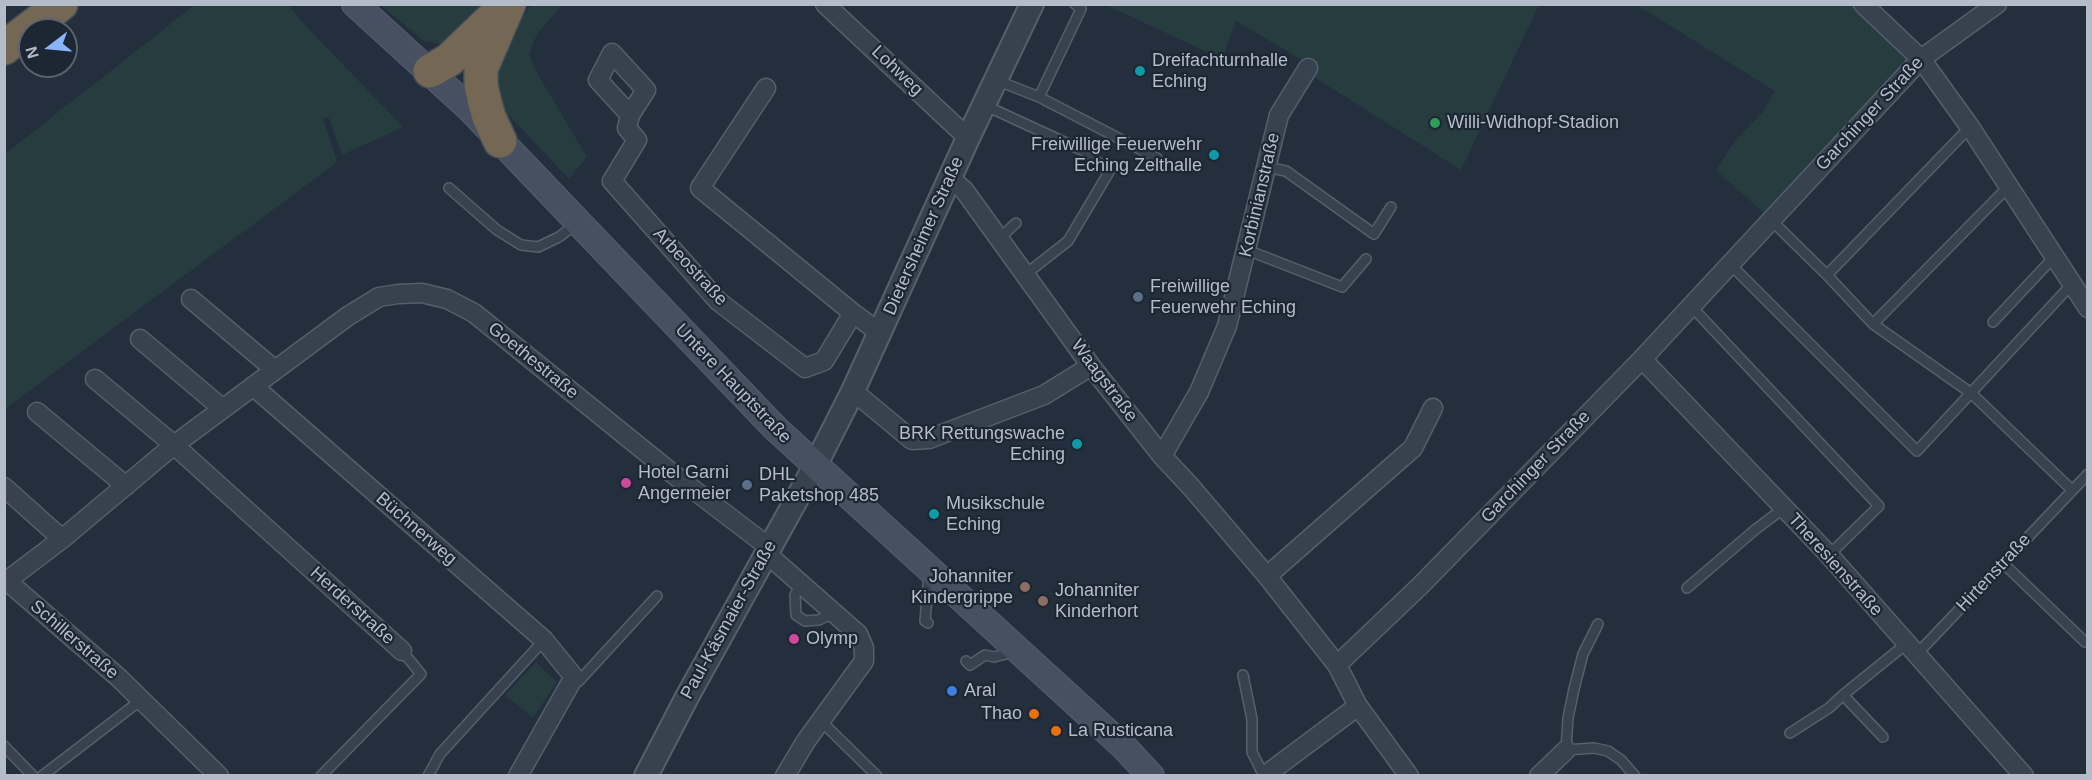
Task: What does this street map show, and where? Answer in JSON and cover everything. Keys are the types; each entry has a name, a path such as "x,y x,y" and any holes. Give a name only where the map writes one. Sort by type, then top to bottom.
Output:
{"highway":[{"path":"4,48 61,4"},
{"path":"486,55 472,70 457,80 436,76 449,60 508,4"},
{"path":"500,141 489,117 481,85 486,55 508,4"}],"main road":[{"name":"Untere Hauptstraße","path":"355,4 436,76 767,420 1124,747 1145,774"}],"street":[{"name":"Lohweg","path":"825,4 968,138"},
{"name":"Dietersheimer Straße","path":"815,466 853,391 968,138 1032,4"},
{"path":"1863,4 1921,59 1970,127 2088,308"},
{"name":"Garchinger Straße","path":"1337,665 1420,586 1642,359 1921,59 1997,4"},
{"name":"Korbinianstraße","path":"1161,456 1200,392 1227,326 1279,115 1308,68"},
{"path":"766,88 700,188 880,333"},
{"name":"Arbeostraße","path":"630,115 627,128 637,140 612,181 718,301 805,368 824,361 854,313"},
{"name":"Waagstraße","path":"950,178 964,190 1091,366 1161,456 1191,487 1267,576 1337,665 1358,706 1409,776"},
{"name":"Goethestraße","path":"6,582 62,539 174,445 348,316 379,297 422,293 447,299 474,313 769,551 801,584 858,634 864,648 864,661 785,776"},
{"path":"191,299 275,370"},
{"path":"140,339 223,409"},
{"name":"Theresienstraße","path":"1642,359 1829,555 2024,776"},
{"path":"853,391 912,440 928,439 1044,395 1091,366"},
{"path":"95,379 174,445"},
{"name":"Büchnerweg","path":"253,386 544,640 577,679"},
{"path":"1267,576 1413,448 1432,408"},
{"path":"37,412 126,486"},
{"name":"Herderstraße","path":"174,445 402,651"},
{"name":"Paul-Käsmaier-Straße","path":"645,776 815,466"},
{"path":"4,487 62,539"},
{"name":"Schillerstraße","path":"6,582 141,700 219,776"},
{"path":"518,776 577,679"},
{"path":"1269,776 1271,771 1358,706"},
{"path":"1539,776 1566,750"}],"lane":[{"path":"1039,97 1081,9 1075,4"},
{"path":"996,80 1039,97 1157,158"},
{"path":"984,105 1086,152 1109,172 1068,241 1026,274"},
{"path":"1827,275 1970,127"},
{"path":"1266,167 1286,171 1374,234 1391,207"},
{"path":"1873,324 2009,186"},
{"path":"449,188 496,230 520,245 538,247 559,237 578,223"},
{"path":"1771,220 1873,324 1971,393 2072,490"},
{"path":"999,238 1016,223"},
{"path":"1247,250 1342,287 1366,259"},
{"path":"1993,322 2054,257"},
{"path":"1730,264 1917,451 2071,285"},
{"path":"1691,306 1879,506 1829,555"},
{"name":"Hirtenstraße","path":"1790,733 1911,650 2003,563 2088,474"},
{"path":"1687,588 1784,508"},
{"path":"2003,563 2085,642"},
{"path":"928,624 925,621 929,570"},
{"path":"801,584 795,595 796,615 805,621 819,620 833,613"},
{"path":"577,679 657,596"},
{"path":"1598,624 1583,654 1574,689 1568,718 1566,750 1594,748 1608,751 1621,760 1635,776"},
{"path":"428,776 440,754 544,640"},
{"name":"Herderstraße","path":"321,776 421,674 402,651"},
{"path":"966,661 970,665 985,655 994,657 1019,651"},
{"path":"1243,675 1252,719 1252,752 1264,776"},
{"path":"1843,695 1883,737"},
{"path":"42,776 141,700"},
{"path":"821,721 877,776"},
{"path":"4,746 33,776"}],"green space":[{"path":"196,4 289,5 304,24 403,127 342,155 329,118 323,117 337,162 5,409 5,154"},
{"path":"380,5 493,5 443,44 424,41"},
{"path":"531,5 562,5 537,34 529,54 537,73 587,157 569,179 499,103 496,74 507,41"},
{"name":"Willi-Widhopf-Stadion","path":"1106,5 1539,5 1461,170 1314,77 1316,68 1236,21 1222,59"},
{"path":"1637,5 1853,5 1913,58 1767,216 1716,170 1735,141 1762,113 1775,91"},
{"path":"536,662 557,682 533,718 505,695"}],"place":[{"name":"Dreifachturnhalle Eching","path":"1140,71"},
{"name":"Willi-Widhopf-Stadion","path":"1435,123"},
{"name":"Freiwillige Feuerwehr Eching Zelthalle","path":"1214,155"},
{"name":"Freiwillige Feuerwehr Eching","path":"1138,297"},
{"name":"BRK Rettungswache Eching","path":"1077,444"},
{"name":"Hotel Garni Angermeier","path":"626,483"},
{"name":"DHL Paketshop 485","path":"747,485"},
{"name":"Musikschule Eching","path":"934,514"},
{"name":"Johanniter Kindergrippe","path":"1025,587"},
{"name":"Johanniter Kinderhort","path":"1043,601"},
{"name":"Olymp","path":"794,639"},
{"name":"Aral","path":"952,691"},
{"name":"Thao","path":"1034,714"},
{"name":"La Rusticana","path":"1056,731"}]}
